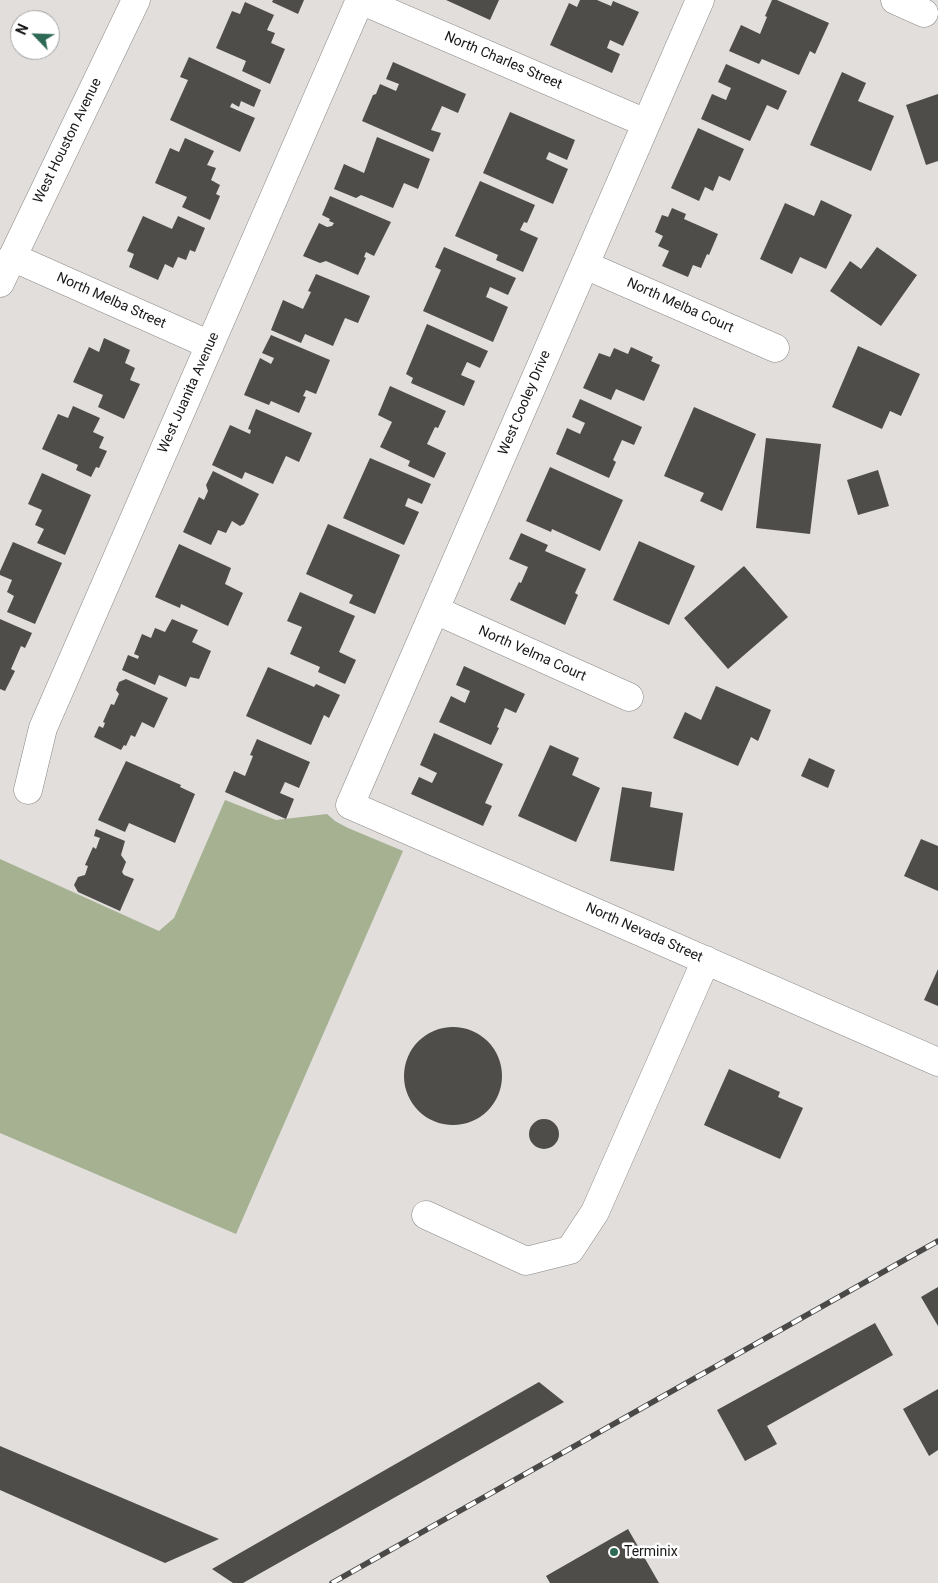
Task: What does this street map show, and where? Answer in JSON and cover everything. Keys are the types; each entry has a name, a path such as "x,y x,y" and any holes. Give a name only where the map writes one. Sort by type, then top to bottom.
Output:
{"street":[{"name":"West Houston Avenue","path":"0,283 136,0"},
{"name":"North Charles Street","path":"360,0 646,122"},
{"name":"West Juanita Avenue","path":"28,790 43,728 360,0"},
{"name":"West Cooley Drive","path":"350,805 700,0"},
{"path":"896,0 924,13"},
{"name":"North Melba Street","path":"12,257 210,345"},
{"name":"North Melba Court","path":"585,265 775,348"},
{"name":"North Velma Court","path":"435,610 629,697"},
{"name":"North Nevada Street","path":"350,805 938,1062"},
{"path":"426,1215 526,1261 570,1250 595,1212 706,960"}],"green space":[{"path":"225,800 276,820 327,814 348,828 403,851 236,1234 0,1133 0,859 159,931 174,918"}],"building":[{"path":"273,0 304,0 298,14 272,2"},
{"path":"446,0 499,0 490,20"},
{"path":"580,0 597,0 611,6 613,1 639,12 623,46 610,40 607,48 620,54 612,73 550,45 569,3 577,7"},
{"path":"772,0 777,0 829,23 815,54 810,51 799,75 762,59 759,64 729,51 741,25 760,34"},
{"path":"245,2 274,15 267,30 275,33 271,43 285,49 270,84 242,71 246,61 216,48 232,11 240,14"},
{"path":"189,57 261,90 254,107 241,101 239,107 232,103 230,107 255,118 240,152 170,120 188,80 180,77"},
{"path":"393,62 466,94 458,113 442,106 431,130 441,133 433,152 362,121 380,84 396,91 399,84 386,79"},
{"path":"726,64 787,91 778,110 767,105 750,141 701,119 712,94 726,100 731,88 718,82"},
{"path":"842,72 866,83 858,101 894,116 871,171 810,145"},
{"path":"938,94 938,161 926,165 906,105"},
{"path":"510,112 575,140 567,160 549,152 546,159 568,169 553,204 483,173"},
{"path":"698,128 744,149 730,181 719,176 713,191 705,187 699,201 671,188"},
{"path":"377,137 430,159 418,189 404,183 393,208 361,195 356,198 334,189 344,164 364,173"},
{"path":"185,138 214,151 207,165 216,168 211,180 220,185 216,194 220,196 210,220 182,207 187,197 155,183 170,148 179,152"},
{"path":"480,181 535,205 527,223 524,222 520,230 538,238 523,272 496,260 498,255 455,236"},
{"path":"330,196 391,222 374,256 366,252 364,257 366,258 358,275 326,261 320,263 303,256 319,223 327,227 332,226 334,223 322,215"},
{"path":"821,200 852,215 826,269 800,257 792,274 760,259 785,203 814,216"},
{"path":"672,208 686,214 684,219 718,234 701,268 693,265 688,277 662,266 669,251 658,246 663,236 655,232 662,215 668,217"},
{"path":"143,216 172,229 178,216 205,228 195,252 190,250 186,260 178,257 173,268 165,264 158,280 129,267 134,254 127,251"},
{"path":"444,247 516,278 508,295 490,287 486,297 508,307 493,342 423,311 441,270 435,267"},
{"path":"877,247 917,275 881,326 830,291 850,261 861,269"},
{"path":"316,274 370,296 358,323 345,318 333,346 305,334 301,343 271,330 283,300 303,309 311,292 308,291"},
{"path":"427,324 488,351 480,368 467,362 461,375 475,381 464,406 411,383 413,378 406,374"},
{"path":"271,335 330,360 316,394 306,390 303,396 306,397 299,413 271,401 269,405 244,395 260,358 271,364 274,358 262,353"},
{"path":"104,338 130,350 125,363 135,368 130,380 140,384 124,419 98,407 103,395 73,382 89,347 99,352"},
{"path":"858,346 920,374 901,416 890,411 882,429 832,407"},
{"path":"631,347 653,357 651,361 660,365 644,401 616,389 611,400 583,388 599,353 610,357 614,348 628,354"},
{"path":"390,386 446,411 438,428 435,427 427,444 446,453 434,478 408,466 410,461 380,447 392,422 378,415"},
{"path":"580,399 642,427 634,445 622,440 613,460 616,462 609,478 556,454 567,428 580,434 585,423 572,417"},
{"path":"73,406 100,418 93,432 104,437 99,448 107,451 99,468 96,467 91,477 76,470 78,465 42,449 58,414 68,418"},
{"path":"694,407 756,434 722,511 700,501 704,493 664,476"},
{"path":"256,409 312,433 299,462 286,456 273,484 245,472 242,479 212,465 230,425 250,434 251,430 248,429"},
{"path":"766,438 821,444 810,534 756,528"},
{"path":"370,458 431,484 422,504 408,498 405,506 419,512 404,545 343,518"},
{"path":"550,467 623,500 600,551 552,529 551,532 526,521"},
{"path":"878,470 889,506 858,515 847,480"},
{"path":"213,471 259,494 244,524 240,526 232,521 226,533 218,530 211,545 183,532 199,497 204,500 208,491 206,485"},
{"path":"42,473 91,495 65,555 37,543 44,529 35,525 42,510 28,504"},
{"path":"328,524 400,555 375,614 349,603 353,595 306,574"},
{"path":"521,533 548,545 545,551 586,569 575,593 578,595 565,625 510,600 519,582 521,583 528,567 509,559"},
{"path":"639,541 695,566 669,625 613,600"},
{"path":"13,542 62,563 35,624 7,612 14,596 7,592 12,580 0,575 0,571"},
{"path":"179,544 231,568 225,584 243,593 228,626 181,604 180,608 155,597"},
{"path":"744,566 788,617 728,669 684,618"},
{"path":"300,592 355,616 339,652 356,660 345,684 318,672 320,667 290,654 302,627 287,621"},
{"path":"0,619 32,633 25,648 21,646 11,669 15,671 5,691 0,689"},
{"path":"172,619 198,630 192,642 211,651 199,679 190,677 186,687 159,675 155,685 122,670 128,655 138,659 139,656 134,654 142,634 151,638 155,628 165,632"},
{"path":"464,666 525,694 516,713 505,708 491,745 439,722 451,696 465,703 470,691 456,685"},
{"path":"268,667 314,687 316,684 340,695 329,718 324,715 311,745 246,716"},
{"path":"126,679 168,698 154,728 142,722 135,737 131,735 126,746 124,745 121,750 94,737 99,726 103,728 105,723 103,722 111,704 114,705 119,694 116,690 119,682"},
{"path":"716,686 771,710 758,741 751,737 738,766 673,738 685,712 701,720"},
{"path":"434,733 503,764 485,803 492,806 483,826 411,794 419,777 432,783 437,773 420,765"},
{"path":"257,739 310,762 299,788 285,782 280,793 294,799 286,819 225,792 234,771 245,776 253,756 250,755"},
{"path":"550,745 579,758 572,775 600,788 576,842 518,816"},
{"path":"809,758 835,770 828,788 801,776"},
{"path":"126,761 181,785 180,787 195,794 175,843 129,823 125,832 98,820"},
{"path":"622,787 652,792 650,807 683,813 674,871 610,861"},
{"path":"96,829 125,841 121,855 126,862 122,872 124,875 134,879 120,911 78,892 74,885 78,877 85,875 88,866 85,865 93,847 96,849 100,838 94,836"},
{"path":"921,839 938,846 938,891 904,876"},
{"path":"938,969 938,1006 924,1000"},
{"path":"453,1027 463,1028 480,1035 494,1049 501,1066 501,1086 494,1103 480,1117 463,1124 453,1125 443,1124 426,1117 412,1103 405,1086 404,1076 405,1066 412,1049 426,1035 443,1028"},
{"path":"729,1069 780,1092 778,1097 803,1108 780,1159 704,1125"},
{"path":"544,1119 555,1123 559,1134 555,1145 544,1149 533,1145 529,1134 533,1123"},
{"path":"938,1287 938,1326 921,1297"},
{"path":"875,1323 893,1355 767,1426 777,1444 745,1461 717,1410"},
{"path":"539,1382 564,1402 243,1583 233,1583 212,1569"},
{"path":"938,1389 938,1450 929,1456 903,1409"},
{"path":"0,1446 219,1539 165,1563 0,1490"},
{"name":"Terminix","path":"628,1529 659,1583 550,1583 546,1576"}],"railway":[{"path":"332,1583 938,1241"}],"place":[{"name":"Terminix","path":"614,1552"}]}
